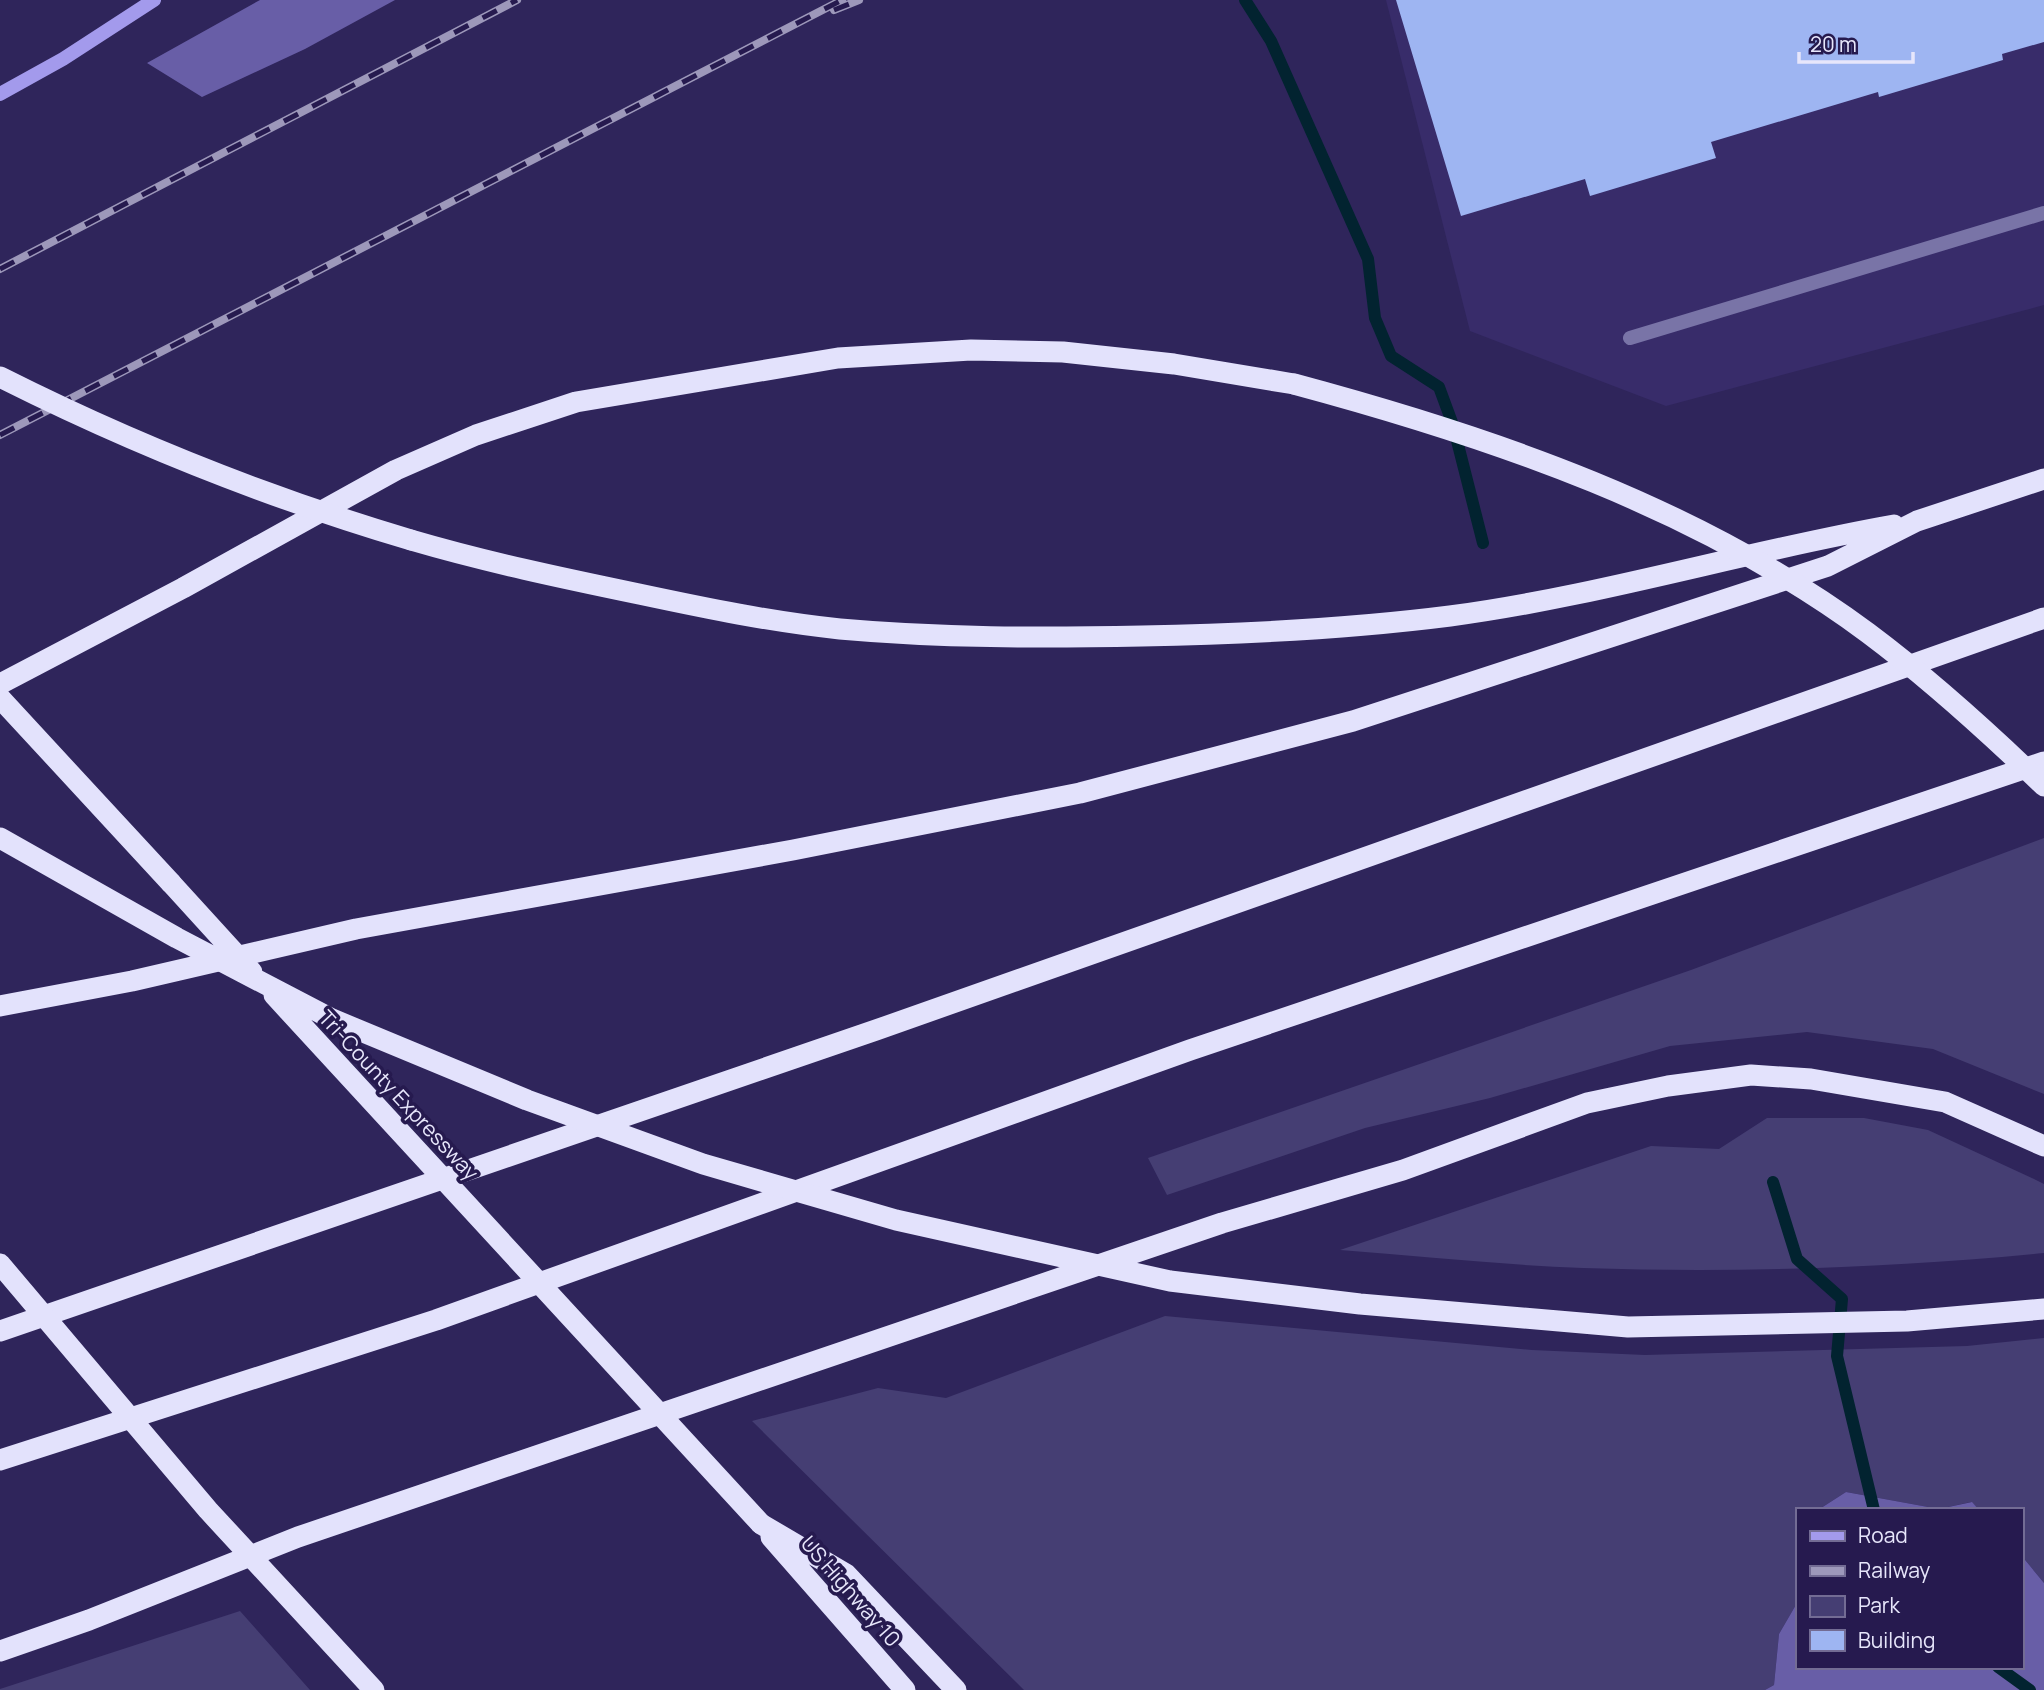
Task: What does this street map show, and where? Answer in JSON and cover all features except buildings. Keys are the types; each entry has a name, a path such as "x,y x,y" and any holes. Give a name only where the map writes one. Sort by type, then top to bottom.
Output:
{"highway":[{"path":"0,684 183,588 396,470 476,435 576,402 838,358 971,350 1077,354 1174,364 1294,384 1371,405 1510,450 1624,494 1714,538 1810,594 1867,633 1946,695 2044,786"},
{"path":"0,377 109,431 249,488 411,540 485,562 716,610 838,628 991,639 1220,634 1346,627 1452,615 1582,593 1812,539 1917,522"},
{"path":"0,1006 132,981 356,929 780,852 1080,793 1353,721 1828,566 1917,522 2044,480"},
{"path":"0,1331 876,1030 2044,618"},
{"name":"Tri-County Expressway","path":"0,698 761,1524"},
{"path":"0,1460 436,1320 1190,1049 2044,762"},
{"path":"0,838 177,938 332,1020 527,1100 703,1164 896,1220 1170,1281 1360,1304 1628,1327 1907,1321 2044,1309"},
{"path":"0,1651 89,1620 298,1537 1222,1223 1403,1170 1587,1103 1668,1086 1751,1075 1811,1079 1945,1102 2044,1146"},
{"path":"0,1264 208,1510 374,1690"},
{"path":"761,1524 846,1574 956,1690"},
{"name":"US Highway 10","path":"761,1524 905,1690"}],"street":[{"path":"0,94 62,60 154,0"}],"lane":[{"path":"1630,338 2044,213"}],"shaded area":[{"path":"260,0 395,0 305,49 202,97 147,63"},
{"path":"1386,0 2044,0 2044,305 1666,406 1470,331"},
{"path":"1846,1492 1934,1508 1821,1508"},
{"path":"1972,1502 1977,1508 1944,1508"},
{"path":"2023,1557 2044,1583 2044,1690 1765,1690 1774,1685 1779,1634 1796,1605 1796,1669 2023,1669"}],"green space":[{"path":"2044,838 2044,1094 1933,1049 1807,1032 1670,1046 1490,1098 1365,1128 1167,1195 1148,1158 1691,970"},
{"path":"1767,1118 1864,1118 1928,1130 2034,1179 2044,1184 2044,1253 1872,1266 1698,1270 1553,1267 1340,1250 1651,1146 1719,1149"},
{"path":"1165,1316 1532,1350 1645,1355 1967,1346 2044,1338 2044,1583 2023,1557 2023,1508 1977,1508 1971,1502 1934,1508 1846,1492 1821,1508 1796,1508 1796,1605 1779,1634 1774,1685 1765,1690 1024,1690 752,1421 878,1388 946,1398"},
{"path":"240,1611 310,1690 0,1690 0,1689"}],"waterway":[{"path":"1245,0 1271,41 1368,259 1375,318 1391,356 1439,387 1453,425 1483,543"},
{"path":"1773,1182 1797,1259 1842,1299 1837,1356 1874,1508"},
{"path":"2001,1669 2030,1690"}],"railway":[{"path":"0,269 517,0"},
{"path":"0,435 842,0"},
{"path":"834,10 859,0"}]}
